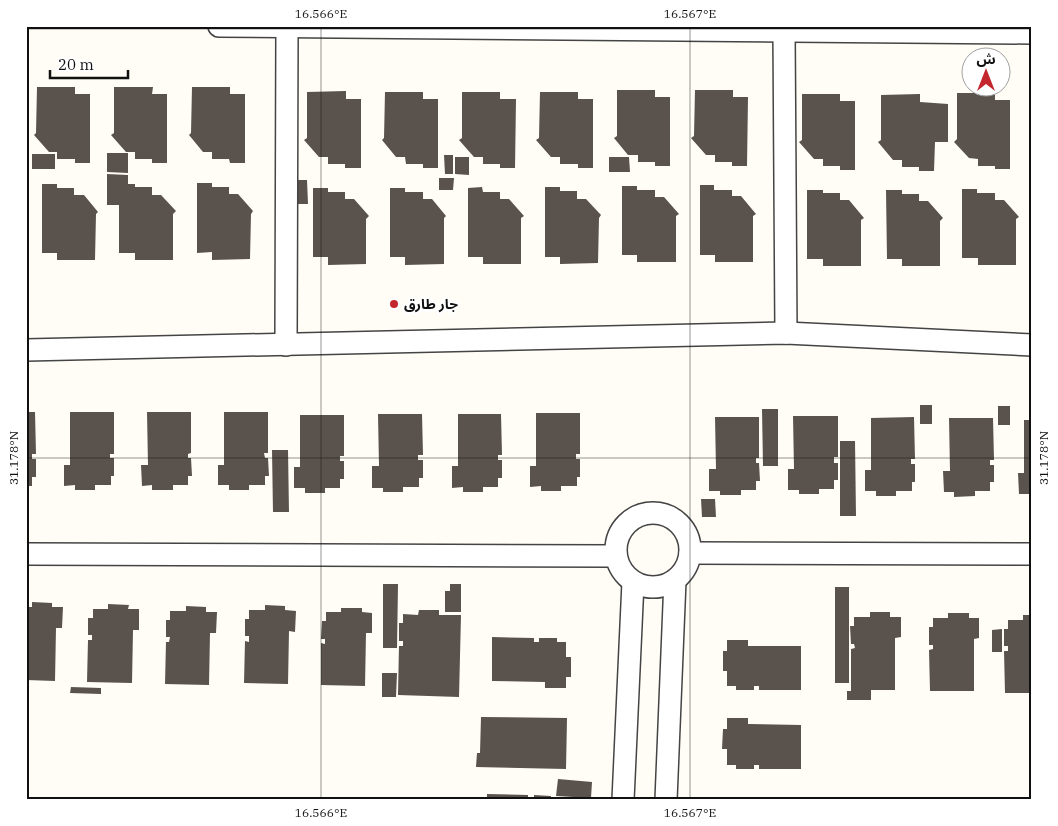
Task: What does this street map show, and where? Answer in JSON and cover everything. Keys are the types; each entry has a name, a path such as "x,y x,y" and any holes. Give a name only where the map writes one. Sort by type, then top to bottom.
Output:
{"street":[{"path":"219,26 1032,33"},
{"path":"286,345 287,27"},
{"path":"784,31 786,333"},
{"path":"26,350 786,333 1032,345"},
{"path":"652,512 667,515 680,524 689,538 690,553 686,568 675,580 662,586 647,587 633,582 622,572 616,556 617,541 624,527 636,517 652,512"},
{"path":"690,553 1032,554"},
{"path":"26,554 616,556"},
{"path":"666,800 675,580"},
{"path":"623,800 633,582"}],"building":[{"path":"37,87 75,87 75,94 90,94 90,163 75,163 75,159 57,159 57,152 49,152 34,135 36,133"},
{"path":"114,87 153,87 152,94 167,94 167,163 152,163 152,159 135,159 135,152 126,152 111,135 114,133"},
{"path":"192,87 230,87 230,94 245,94 245,163 230,163 229,159 212,159 212,152 203,152 189,135 191,133"},
{"path":"617,90 655,90 655,97 670,97 670,166 655,166 655,162 638,162 638,155 628,155 614,138 617,136"},
{"path":"695,90 733,90 733,97 748,97 747,166 732,166 732,162 715,162 715,155 706,155 691,138 694,136"},
{"path":"346,91 346,99 361,99 361,168 345,168 345,164 328,164 328,157 319,157 304,140 307,138 307,92"},
{"path":"385,92 423,92 423,99 438,99 438,168 423,168 423,164 406,164 405,157 396,157 382,140 384,138"},
{"path":"462,92 500,92 500,99 516,99 515,168 500,168 500,164 483,164 483,157 474,157 459,140 462,138"},
{"path":"540,92 578,92 578,99 593,99 593,168 578,168 578,164 560,164 560,157 551,157 536,140 539,138"},
{"path":"957,93 960,93 960,98 1010,100 1010,169 995,169 995,166 978,166 978,159 969,158 954,142 957,139"},
{"path":"802,94 840,94 840,101 855,101 855,170 840,170 840,166 823,166 823,159 814,159 799,142 802,140"},
{"path":"920,94 920,102 948,104 948,142 935,142 934,171 919,171 919,167 902,167 902,160 893,160 878,142 881,140 881,95"},
{"path":"107,153 128,153 128,173 107,172"},
{"path":"32,154 55,154 55,169 32,169"},
{"path":"444,155 453,155 453,174 445,174"},
{"path":"455,157 469,157 469,175 455,174"},
{"path":"609,157 629,157 630,172 609,172"},
{"path":"107,174 128,175 128,184 135,184 135,187 152,187 152,195 161,195 176,211 173,214 173,260 135,260 135,253 119,253 119,205 107,205"},
{"path":"439,178 454,178 453,190 439,190"},
{"path":"294,180 307,180 308,204 294,204"},
{"path":"197,183 212,183 212,187 229,187 229,194 238,194 253,211 251,214 250,259 212,260 212,252 197,253"},
{"path":"42,184 57,184 57,188 74,188 74,195 84,195 98,212 96,214 95,260 57,260 57,253 42,253"},
{"path":"700,185 714,185 714,190 732,190 732,196 741,196 756,214 753,216 753,262 715,262 715,255 700,255"},
{"path":"622,186 637,186 637,190 655,190 655,197 664,197 679,214 676,216 676,262 637,262 637,255 622,255"},
{"path":"482,187 483,192 500,192 500,199 509,199 524,216 521,218 521,264 483,264 483,257 468,257 468,188"},
{"path":"545,187 560,187 560,191 577,191 577,199 586,199 601,215 599,218 598,263 560,264 560,257 545,257"},
{"path":"313,188 328,188 328,192 345,192 345,199 354,199 369,216 366,219 366,264 328,265 328,257 313,257"},
{"path":"390,188 405,188 405,192 423,192 423,199 432,199 446,216 444,218 444,264 405,265 405,257 390,257"},
{"path":"962,189 977,189 977,193 995,193 995,200 1004,200 1019,217 1016,219 1016,265 978,265 978,258 962,258"},
{"path":"807,190 823,190 823,193 840,193 840,200 849,200 864,218 861,220 861,266 823,266 823,259 807,259"},
{"path":"886,190 902,190 902,194 919,194 919,201 928,201 943,218 940,221 940,266 902,266 902,259 887,259"},
{"path":"920,405 932,405 932,424 920,424"},
{"path":"998,406 1010,406 1010,425 998,425"},
{"path":"762,409 778,409 778,466 763,466"},
{"path":"26,412 35,412 36,454 32,454 32,459 36,459 36,477 32,477 32,486 26,486"},
{"path":"70,412 114,412 114,454 110,454 110,458 114,458 114,476 111,476 111,485 95,485 95,490 75,490 75,485 64,486 64,465 70,465"},
{"path":"147,412 191,412 191,453 188,454 188,458 191,458 192,476 188,476 188,485 173,485 173,490 152,490 152,485 142,486 141,465 148,465"},
{"path":"224,412 268,412 268,453 264,453 265,458 268,458 269,476 265,476 265,485 249,485 249,490 229,490 229,485 218,485 218,465 224,465"},
{"path":"536,413 580,413 580,454 576,454 576,459 580,459 580,477 577,477 577,486 561,486 561,491 541,491 541,486 530,487 530,466 536,466"},
{"path":"378,414 422,414 423,455 418,455 418,460 423,460 423,478 419,478 419,487 403,487 403,492 383,492 383,488 372,488 372,466 379,466"},
{"path":"458,414 501,414 502,455 498,455 498,460 502,460 502,478 498,478 498,487 483,487 483,492 463,492 463,487 452,488 452,466 458,466"},
{"path":"300,415 344,415 344,456 340,456 340,461 344,461 344,479 340,479 340,488 325,488 325,493 305,493 305,488 294,488 294,467 300,467"},
{"path":"793,416 838,416 838,457 834,457 834,463 838,463 838,480 834,480 834,489 819,489 819,494 799,494 799,490 788,490 788,469 794,469"},
{"path":"715,417 759,417 759,458 756,458 756,463 759,463 760,481 756,481 756,490 741,490 741,495 720,495 720,491 709,491 709,469 716,469"},
{"path":"914,417 915,459 911,459 911,464 915,464 915,482 912,482 912,491 896,491 896,496 876,496 876,491 865,491 865,470 871,470 871,418"},
{"path":"949,418 993,418 994,460 990,460 990,465 994,465 994,482 990,482 990,491 975,491 975,496 954,497 954,492 944,492 943,471 950,471"},
{"path":"1024,420 1032,420 1032,498 1029,498 1029,494 1019,494 1018,473 1024,473"},
{"path":"840,441 855,441 856,516 840,516"},
{"path":"272,450 288,450 289,512 273,512"},
{"path":"701,499 715,499 716,517 702,517"},
{"path":"383,584 398,584 397,648 383,648"},
{"path":"450,584 461,584 461,612 445,612 445,591 450,591"},
{"path":"835,587 849,587 849,683 835,683"},
{"path":"32,602 52,603 52,607 63,607 62,628 56,628 55,681 26,680 26,607 32,607"},
{"path":"108,604 129,605 128,609 139,609 139,630 133,630 132,683 87,682 88,640 92,640 92,635 88,635 88,618 93,618 93,609 108,609"},
{"path":"265,605 285,606 285,610 296,611 295,632 289,631 288,684 244,683 245,641 249,642 249,636 245,636 245,619 249,619 249,610 265,610"},
{"path":"186,606 206,607 206,612 217,612 216,633 210,633 209,685 165,684 166,642 169,642 170,637 166,637 166,620 170,620 170,611 186,611"},
{"path":"341,608 362,608 362,612 372,613 372,633 366,633 365,686 321,685 321,643 325,644 325,639 321,639 322,621 326,621 326,612 341,612"},
{"path":"419,610 439,610 439,615 461,615 459,697 398,695 399,646 403,646 403,641 399,641 399,623 403,623 403,614 418,615"},
{"path":"870,612 890,612 890,617 901,617 901,637 895,638 895,690 871,690 871,700 847,700 847,691 851,691 851,649 855,648 854,644 851,644 850,626 854,626 854,617 870,617"},
{"path":"948,613 969,613 969,618 979,618 979,638 974,639 974,691 930,691 929,650 933,649 933,645 929,645 929,627 933,627 933,618 948,618"},
{"path":"1023,615 1032,615 1032,693 1005,693 1004,651 1008,651 1008,646 1004,646 1004,629 1008,629 1008,620 1023,620"},
{"path":"1002,629 1002,652 992,652 992,630"},
{"path":"492,637 534,638 534,642 539,642 539,638 557,638 557,642 566,642 566,657 571,657 571,677 566,677 566,688 545,688 545,682 492,681"},
{"path":"727,640 748,640 748,646 801,646 801,690 759,690 759,686 754,686 754,690 736,690 736,686 727,686 727,671 723,671 723,651 727,651"},
{"path":"382,673 397,673 396,697 382,697"},
{"path":"71,687 101,688 101,694 70,693"},
{"path":"481,717 567,718 566,769 476,767 477,753 480,753"},
{"path":"727,718 748,718 748,724 801,725 801,769 759,769 759,765 754,765 754,769 736,769 736,765 727,765 727,749 722,749 723,729 727,729"},
{"path":"558,779 592,782 591,798 556,796"},
{"path":"487,794 528,795 528,800 487,800"},
{"path":"534,795 551,796 551,800 534,800"}],"place":[{"name":"جار طارق","path":"394,304"}]}
